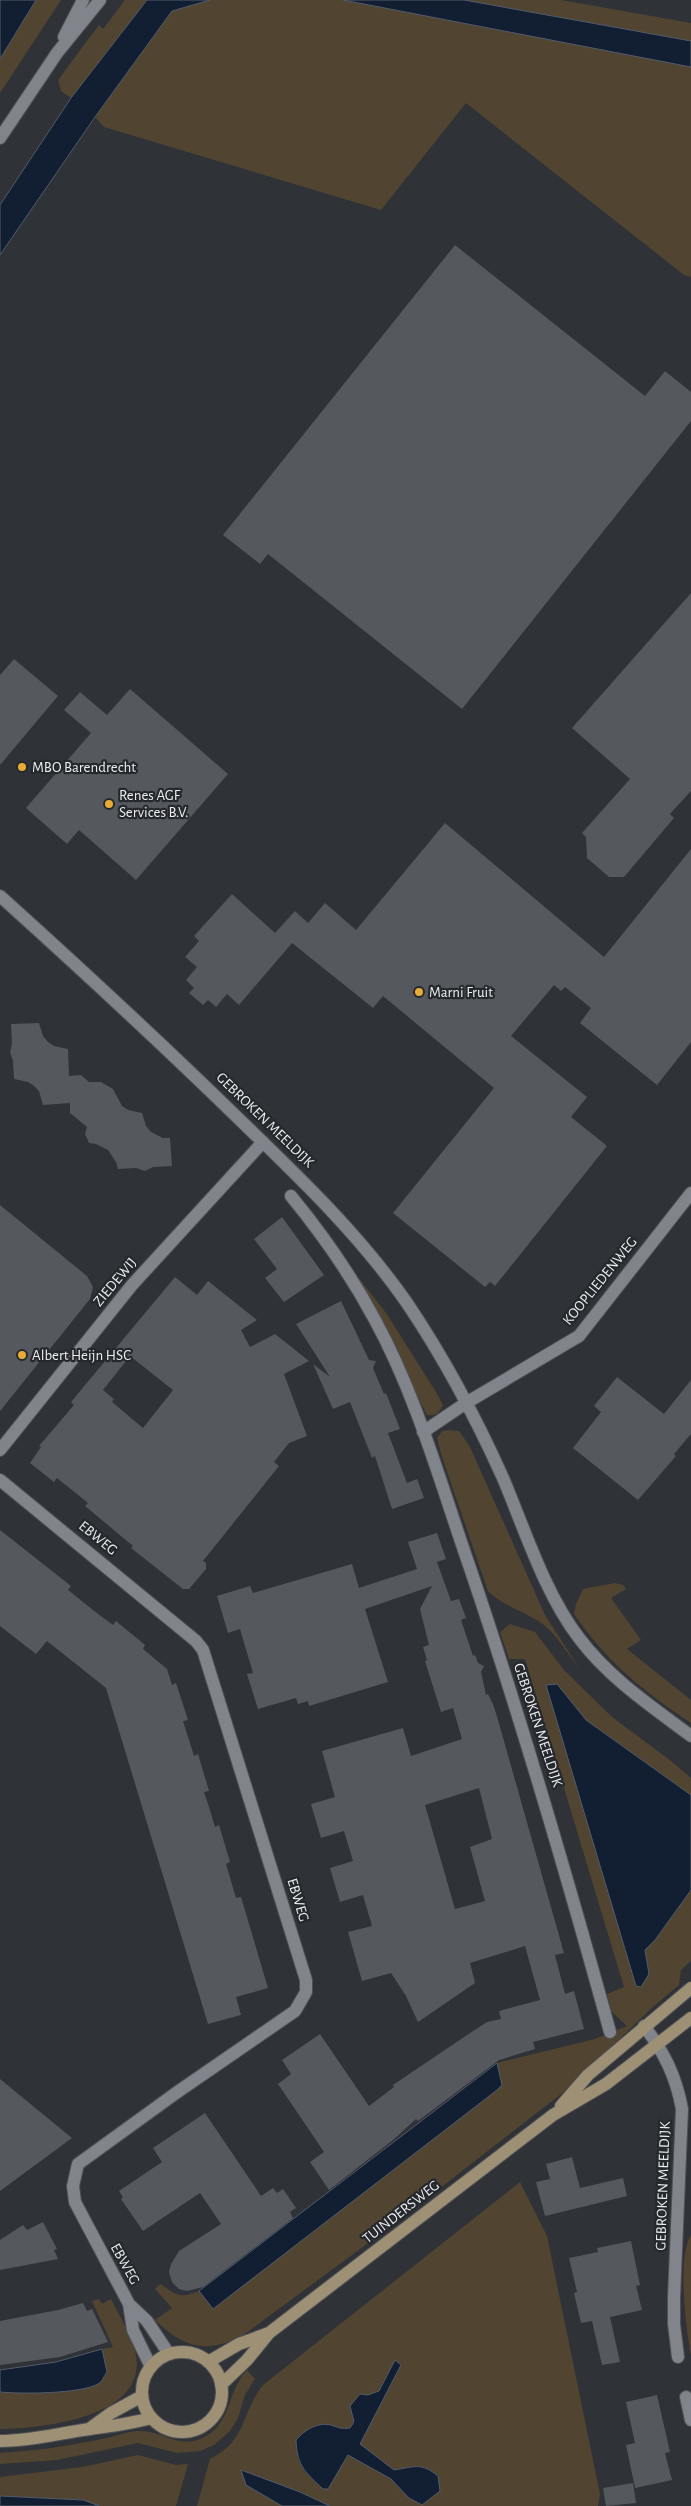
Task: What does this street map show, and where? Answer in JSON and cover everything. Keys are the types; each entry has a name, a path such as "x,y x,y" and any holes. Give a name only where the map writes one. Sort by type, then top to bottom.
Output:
{"main road":[{"name":"TUINDERSWEG","path":"553,2115 588,2076 644,2026 691,1988"},
{"name":"TUINDERSWEG","path":"221,2384 246,2360 269,2333 553,2115 606,2084 658,2046 691,2018"},
{"name":"TUINDERSWEG","path":"208,2362 240,2344 269,2333"},
{"path":"190,2353 208,2362 221,2384 219,2408 213,2417 201,2427 182,2432 171,2431 151,2418 142,2396 142,2385 151,2367 169,2354 190,2353"},
{"path":"88,2430 111,2413 142,2396"},
{"path":"0,2441 58,2436 88,2430 120,2427 151,2418"}],"street":[{"path":"58,53 83,0"},
{"path":"0,138 58,53 100,0"},
{"name":"GEBROKEN MEELDIJK","path":"0,896 187,1068 264,1142 321,1198 382,1269 439,1354 466,1403 497,1465 546,1580 577,1636 600,1664 620,1683 691,1736"},
{"name":"ZIEDEWIJ","path":"0,1450 132,1285 264,1142"},
{"name":"KOOPLIEDENWEG","path":"466,1403 579,1336 691,1193"},
{"name":"GEBROKEN MEELDIJK","path":"291,1196 322,1234 376,1321 424,1432 485,1613 551,1822 610,2032"},
{"path":"424,1432 466,1403"},
{"name":"EBWEG","path":"0,1480 196,1640 203,1650 306,1980 306,1992 295,2011 160,2104 78,2164 73,2186 75,2202 129,2304 134,2330 151,2367"},
{"name":"GEBROKEN MEELDIJK","path":"644,2026 658,2046 676,2079 682,2109 674,2297 674,2324 678,2357"},
{"name":"EBWEG","path":"129,2304 147,2321 169,2354"},
{"path":"686,2397 691,2420"}],"shaded area":[{"path":"36,0 61,0 0,93 0,59"},
{"path":"125,0 147,0 71,98 61,91 58,80 99,25 103,29"},
{"path":"210,0 343,0 691,67 691,277 684,275 466,103 381,210 104,127 95,117 172,11"},
{"path":"464,0 561,0 691,23 691,41"},
{"path":"330,1241 386,1313 436,1392 443,1405 437,1413 427,1415 363,1293"},
{"path":"442,1431 459,1431 470,1447 545,1615 579,1668 555,1636 544,1625 512,1608 488,1591 437,1438"},
{"path":"615,1583 623,1585 626,1589 611,1598 641,1640 627,1649 691,1700 691,1723 657,1699 613,1661 599,1647 574,1614 576,1604 583,1589"},
{"path":"510,1624 535,1632 564,1670 612,1717 691,1778 691,1795 586,1720 557,1684 649,1974 645,1950 655,1940 691,1890 691,1961 681,1970 679,1985 654,2006 565,2091 394,2224 242,2336 217,2345 206,2346 186,2342 176,2337 155,2320 172,2308 155,2289 160,2284 178,2295 199,2291 213,2308 497,2090 502,2085 497,2063 595,2039 627,2026 611,2011 607,1994 624,1987 525,1659 509,1659 500,1632"},
{"path":"520,2182 547,2236 600,2494 598,2506 330,2506 300,2492 246,2485 282,2506 197,2506 210,2459 231,2444 263,2385","holes":["395,2360 401,2365 360,2444 394,2470 419,2466 409,2498 391,2479 348,2455 328,2489 323,2489 304,2471 297,2457 330,2425 340,2430 350,2428 368,2395 379,2391"]},
{"path":"691,2235 691,2355 685,2311 684,2259"},
{"path":"99,2299 102,2304 111,2299 129,2333 136,2355 135,2376 125,2393 109,2406 64,2422 0,2429 0,2392 35,2393 78,2390 98,2384 102,2380 107,2372 102,2349 113,2347 92,2301"},
{"path":"247,2370 255,2379 245,2395 238,2418 230,2431 214,2445 200,2451 177,2453 138,2443 57,2460 0,2464 0,2453 64,2446 134,2431 158,2434 183,2442 201,2439 219,2425 241,2377"},
{"path":"138,2455 176,2465 188,2464 176,2506 100,2506 83,2500 0,2496 0,2477 82,2467"}],"water":[{"path":"0,0 36,0 0,59"},
{"path":"147,0 210,0 172,11 95,117 0,255 0,205 71,98"},
{"path":"343,0 464,0 691,41 691,67"},
{"path":"557,1684 586,1720 691,1795 691,1890 655,1940 645,1950 649,1974 641,1987 636,1986 546,1685"},
{"path":"497,2063 502,2085 497,2090 213,2309 199,2291"},
{"path":"102,2349 107,2372 98,2384 78,2390 35,2393 0,2392 0,2370 56,2362"},
{"path":"395,2360 401,2365 360,2444 394,2470 412,2467 427,2469 438,2476 440,2491 422,2505 409,2498 391,2479 348,2455 328,2489 323,2489 303,2468 298,2456 296,2440 307,2430 316,2426 326,2424 338,2428 350,2428 354,2422 350,2406 360,2394 368,2395 379,2391"},
{"path":"241,2470 300,2492 330,2506 282,2506 246,2485"},
{"path":"0,2496 83,2500 100,2506 0,2506"}],"building":[{"path":"455,245 645,396 665,371 691,392 691,421 462,709 268,554 260,564 223,535"},
{"path":"691,593 691,791 670,814 674,818 624,877 609,877 587,858 586,837 582,833 630,779 572,728"},
{"path":"14,659 58,696 0,765 0,675"},
{"path":"130,689 228,774 136,880 79,830 67,844 26,808 91,733 64,710 80,692 107,715"},
{"path":"445,823 604,957 691,849 691,1042 657,1085 580,1023 591,1008 565,987 561,991 554,985 511,1036 587,1097 571,1117 607,1146 495,1286 490,1282 485,1287 393,1213 494,1088 383,996 373,1008 292,943 239,1005 227,994 216,1007 208,1000 203,1005 189,993 194,988 186,980 197,967 185,957 199,941 194,936 232,894 275,933 295,911 308,923 325,903 356,930"},
{"path":"39,1023 43,1036 48,1042 54,1046 68,1049 69,1076 81,1075 89,1082 101,1082 113,1089 122,1106 128,1110 142,1113 146,1126 151,1132 163,1138 170,1138 172,1166 153,1167 145,1171 136,1168 118,1169 108,1150 89,1143 85,1134 87,1127 70,1113 70,1103 43,1105 39,1091 34,1086 28,1082 14,1079 13,1061 10,1052 12,1044 11,1024"},
{"name":"Albert Heijn HSC","path":"0,1205 87,1276 93,1287 90,1299 0,1411"},
{"path":"282,1217 324,1275 284,1302 265,1278 277,1269 254,1239"},
{"path":"175,1277 197,1295 208,1281 257,1320 241,1330 250,1347 275,1334 309,1361 284,1374 307,1436 289,1443 274,1462 279,1466 203,1561 206,1563 206,1569 189,1589 183,1589 131,1548 133,1546 85,1506 88,1503 57,1478 54,1482 30,1463 41,1447 39,1446 74,1405 71,1402","holes":["130,1356 173,1390 143,1428 112,1402 114,1399 103,1390"]},
{"path":"341,1301 369,1360 376,1361 373,1368 384,1394 386,1393 400,1429 388,1433 407,1483 417,1479 424,1498 392,1509 375,1456 372,1458 350,1402 333,1409 313,1364 330,1377 296,1324"},
{"path":"617,1377 664,1414 691,1380 691,1434 674,1454 676,1456 638,1500 573,1448 601,1412 594,1406"},
{"path":"0,1530 71,1586 68,1590 98,1614 113,1625 116,1621 145,1645 143,1649 167,1669 172,1685 176,1683 188,1720 183,1721 194,1756 198,1754 209,1791 204,1792 215,1827 219,1825 230,1862 226,1864 236,1898 241,1897 268,1988 236,1997 241,2015 208,2024 106,1688 47,1641 36,1654 0,1626"},
{"path":"437,1533 446,1559 437,1562 451,1601 459,1599 466,1618 461,1620 473,1656 475,1655 478,1663 484,1666 481,1672 486,1695 488,1694 493,1704 498,1720 564,1953 555,1955 565,1994 574,1991 584,2029 533,2042 535,2049 499,2060 418,2121 416,2119 393,2140 329,2190 310,2162 324,2152 278,2084 291,2074 282,2060 320,2034 369,2106 394,2087 393,2085 467,2035 487,2022 501,2019 499,2011 540,2000 525,1946 470,1963 475,1983 418,2022 406,1996 391,1973 362,1981 348,1932 372,1926 363,1895 340,1902 330,1868 353,1861 344,1831 321,1838 311,1804 335,1797 322,1751 403,1728 411,1756 462,1739 453,1708 441,1712 425,1661 427,1660 423,1647 429,1645 420,1609 432,1586 365,1609 388,1682 309,1706 308,1701 298,1704 296,1698 258,1709 247,1674 253,1673 240,1629 228,1633 217,1596 250,1586 253,1593 352,1564 359,1588 417,1569 408,1542","holes":["479,1788 492,1839 470,1847 485,1901 455,1909 425,1805"]},
{"path":"0,2079 72,2138 0,2191"},
{"path":"205,2113 261,2196 273,2188 277,2193 283,2189 296,2208 290,2212 293,2218 203,2287 187,2291 179,2289 172,2282 169,2272 171,2264 179,2251 221,2224 200,2193 143,2231 121,2199 123,2197 119,2191 162,2162 153,2148"},
{"path":"572,2157 580,2188 623,2178 627,2196 545,2216 536,2182 550,2179 546,2164"},
{"path":"43,2222 57,2249 54,2250 58,2259 0,2270 0,2240 23,2225 27,2230"},
{"path":"631,2241 640,2285 636,2286 642,2310 610,2317 620,2362 602,2365 592,2321 581,2323 574,2293 577,2292 569,2258 598,2252 597,2248"},
{"path":"83,2303 87,2311 92,2309 108,2342 60,2357 0,2365 0,2321 58,2310"},
{"path":"657,2395 670,2452 665,2453 672,2480 635,2488 626,2445 635,2443 626,2402"},
{"path":"633,2483 636,2503 606,2506 603,2488"}],"place":[{"name":"MBO Barendrecht","path":"22,767"},
{"name":"Renes AGF Services B.V.","path":"109,804"},
{"name":"Marni Fruit","path":"419,992"},
{"name":"Albert Heijn HSC","path":"22,1355"}]}
